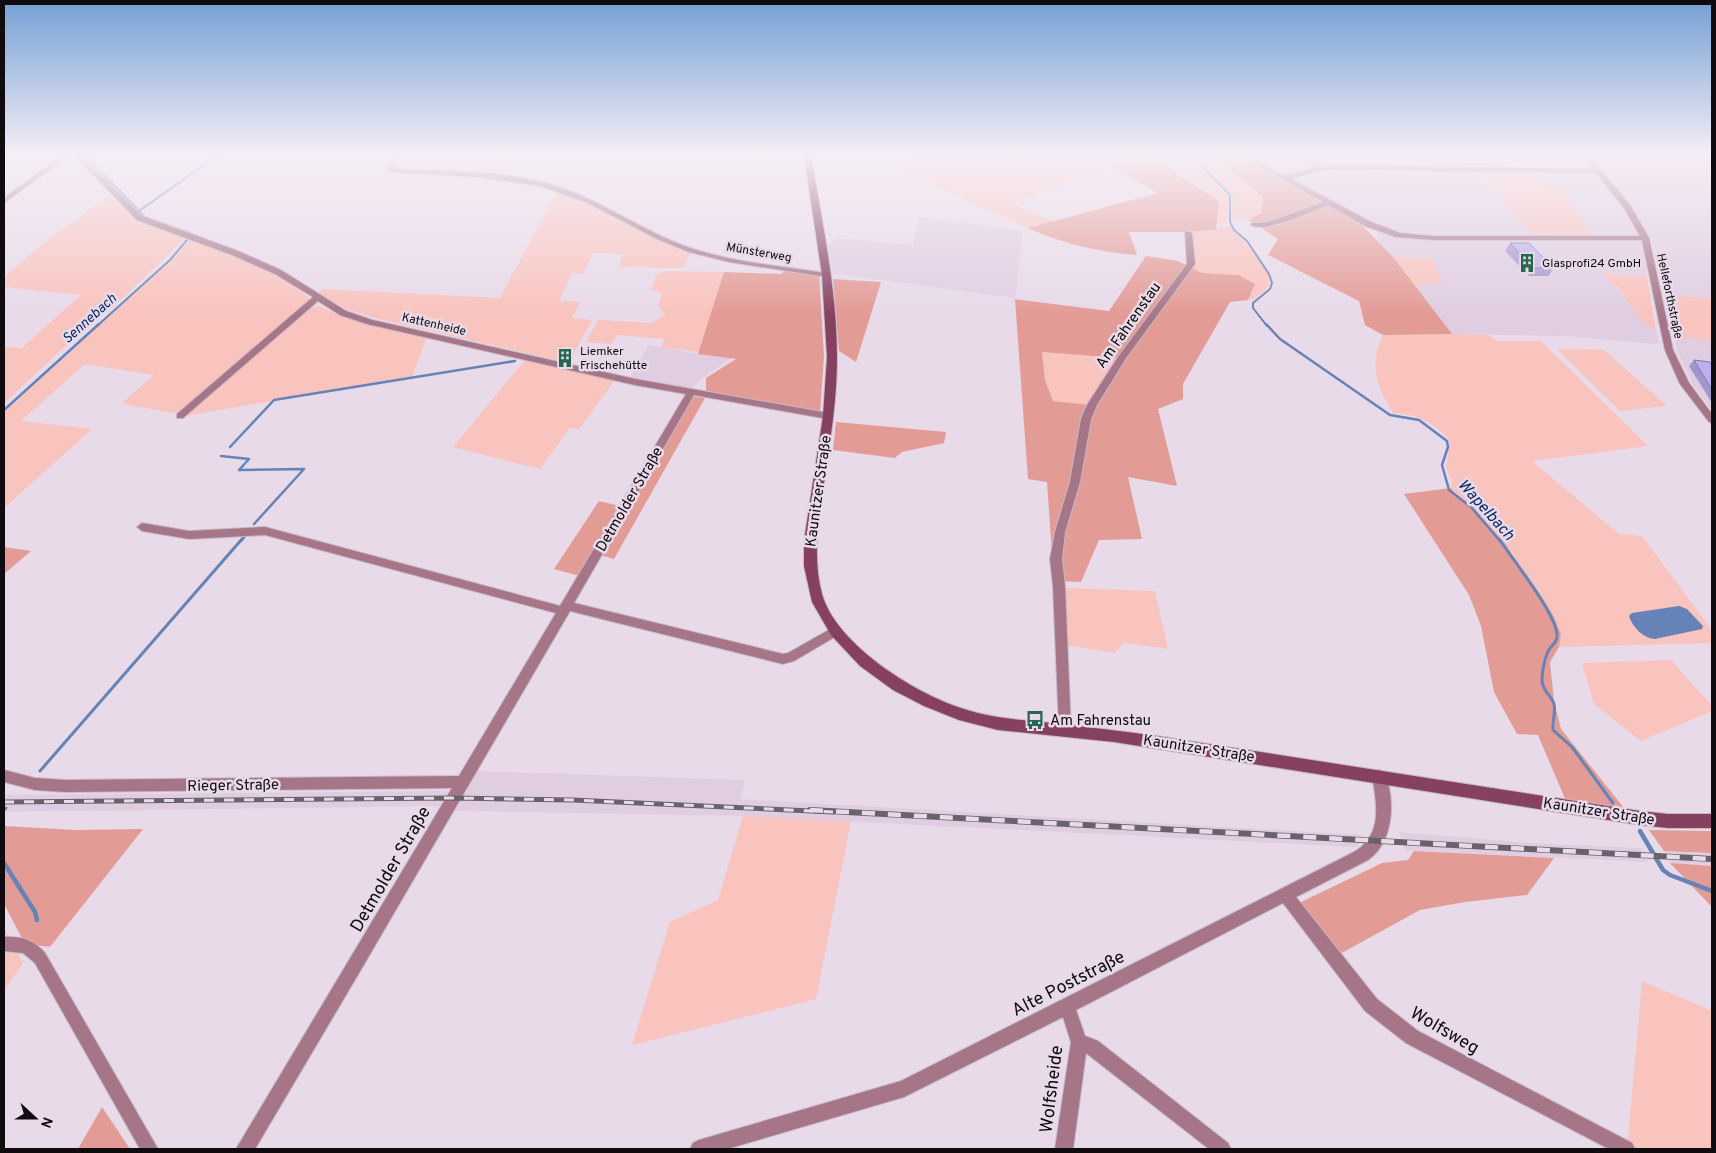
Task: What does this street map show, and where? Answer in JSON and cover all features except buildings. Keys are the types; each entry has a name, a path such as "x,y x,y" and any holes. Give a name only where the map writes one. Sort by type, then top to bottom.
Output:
{"street":[{"name":"Kattenheide","path":"131,209 140,218 235,253 278,272 343,314 370,322 691,393 828,416"},
{"name":"Münsterweg","path":"604,209 673,243 695,251 826,275"},
{"name":"Kaunitzer Straße","path":"816,209 826,275 832,357 828,416 810,541 810,566 817,598 836,631 865,662 898,686 929,702 959,714 998,724 1065,730 1379,776 1640,818 1668,821 1712,821"},
{"path":"1255,225 1269,224 1312,209"},
{"path":"1340,209 1384,230 1417,238 1646,238"},
{"name":"Helleforthstraße","path":"1628,209 1646,238 1669,350 1685,384 1712,420"},
{"name":"Am Fahrenstau","path":"1065,730 1059,586 1056,559 1060,532 1075,482 1082,434 1092,405 1122,357 1191,264 1188,233"},
{"path":"180,416 317,298"},
{"name":"Detmolder Straße","path":"245,1149 691,393"},
{"path":"142,527 189,536 265,531 565,609 783,659 790,658 836,631"},
{"name":"Rieger Straße","path":"4,776 35,784 65,786 463,782"},
{"name":"Alte Poststraße","path":"699,1149 904,1089 1350,862 1373,848 1380,834 1384,810 1379,776"},
{"name":"Wolfsweg","path":"1286,895 1371,1005 1412,1037 1626,1149"},
{"path":"4,944 19,944 32,948 40,958 149,1149"},
{"name":"Wolfsheide","path":"1064,1149 1079,1042 1066,1006"},
{"path":"1079,1042 1092,1048 1222,1149"}],"shaded area":[{"path":"91,209 124,209 137,221 185,238 123,298 60,351 4,403 4,347 22,348 81,295 4,287 4,277 44,243"},
{"path":"548,209 599,209 628,221 672,245 691,252 683,268 622,267 619,265 623,254 593,253 583,274 572,273 559,301 580,302 572,318 592,320 573,355 562,353 556,360 375,318 347,309 318,294 323,289 500,298"},
{"path":"986,209 1024,209 1054,222 1028,228"},
{"path":"1099,209 1218,209 1216,230 1129,232 1137,255 1081,246 1054,239 1028,228"},
{"path":"1218,209 1228,209 1227,223 1217,224"},
{"path":"1232,209 1262,209 1261,213 1249,220 1232,217"},
{"path":"1262,209 1336,209 1358,221 1393,257 1452,334 1383,335 1365,325 1359,301 1268,255 1278,239 1249,220 1261,213"},
{"path":"1338,209 1621,209 1639,236 1645,252 1647,277 1605,273 1641,320 1656,332 1659,342 1656,344 1566,336 1452,334 1414,285 1442,284 1433,260 1393,257 1378,242 1376,230 1363,226"},
{"path":"1510,209 1575,209 1592,234 1531,233"},
{"path":"1632,209 1712,209 1712,298 1668,295 1651,239"},
{"path":"919,217 1023,231 1015,298 830,273 827,246 835,241 835,238 913,245"},
{"path":"1217,227 1230,227 1259,259 1265,269 1269,278 1268,286 1255,298 1248,300 1255,284 1239,275 1202,273 1190,268 1191,234 1196,231 1216,230"},
{"path":"190,240 236,258 281,279 309,297 308,304 182,411 173,413 129,405 123,402 154,375 85,364 21,421 92,429 4,508 4,412 172,260"},
{"path":"1146,256 1178,261 1202,273 1239,275 1255,284 1248,300 1230,302 1183,384 1183,399 1158,409 1177,486 1128,477 1142,539 1099,540 1081,582 1061,581 1052,554 1047,482 1028,479 1015,299 1109,311","holes":["1042,352 1120,358 1090,405 1053,401 1045,380"]},
{"path":"1393,257 1433,260 1442,284 1414,285"},
{"path":"785,268 819,273 824,356 820,413 706,394 706,378 736,359 698,354 724,272 782,274"},
{"path":"664,271 724,272 699,352 661,347 664,339 617,335 611,344 586,342 598,320 652,323 665,315 658,305 662,293 651,290 656,275"},
{"path":"1605,273 1647,277 1656,332 1641,320 1617,287 1612,286"},
{"path":"833,279 881,282 856,362 839,351"},
{"path":"1668,295 1712,298 1712,340 1674,337"},
{"path":"319,306 346,318 427,337 412,377 185,416 308,308"},
{"path":"1383,335 1488,335 1497,341 1541,341 1648,446 1532,461 1619,534 1642,536 1712,630 1712,643 1559,647 1561,634 1540,594 1514,560 1507,546 1473,507 1456,495 1451,488 1452,482 1446,467 1450,441 1439,430 1417,417 1394,414 1379,385 1376,375 1376,356"},
{"path":"1674,337 1712,340 1712,410 1693,385 1678,353"},
{"path":"649,345 732,358 702,378 689,391 629,378"},
{"path":"1557,349 1604,350 1667,406 1620,411"},
{"path":"1042,352 1121,358 1090,405 1053,401 1045,380"},
{"path":"525,360 615,380 579,429 570,428 540,469 453,447"},
{"path":"692,396 705,398 614,559 600,555"},
{"path":"836,422 946,432 944,443 902,452 895,458 833,450"},
{"path":"1451,488 1456,495 1473,507 1507,546 1514,560 1540,594 1553,615 1561,634 1559,647 1550,662 1554,701 1561,729 1624,808 1566,801 1538,735 1517,734 1494,692 1481,626 1469,595 1404,494"},
{"path":"599,501 620,506 580,576 554,569"},
{"path":"4,547 31,551 4,574"},
{"path":"1067,588 1155,591 1168,649 1124,643 1114,653 1066,645 1063,593"},
{"path":"1671,660 1712,706 1712,711 1641,741 1594,704 1582,663"},
{"path":"477,771 745,780 740,799 1364,835 1361,843 1355,847 743,816 455,811"},
{"path":"449,791 440,806 4,812 4,795"},
{"path":"743,816 851,821 816,999 632,1045 670,922 718,900"},
{"path":"4,826 75,830 143,829 50,947 25,944 4,904"},
{"path":"1649,830 1712,831 1712,853 1664,851"},
{"path":"1399,832 1529,843 1641,848 1648,862 1405,850"},
{"path":"1414,851 1554,858 1527,895 1465,902 1420,910 1338,955 1297,904 1382,863 1408,860"},
{"path":"1664,851 1712,853 1712,866 1670,863"},
{"path":"1670,863 1712,866 1712,907"},
{"path":"4,928 23,963 4,991"},
{"path":"1642,981 1712,1011 1712,1149 1636,1149 1628,1140"},
{"path":"102,1107 130,1149 78,1149"}],"water":[{"path":"1679,606 1687,609 1703,626 1702,629 1655,639 1646,637 1639,632 1629,616 1632,613"}],"waterway":[{"name":"Wapelbach","path":"1230,209 1230,222 1234,230 1247,241 1269,274 1272,283 1270,289 1253,303 1253,308 1267,326"},
{"name":"Sennebach","path":"139,211 145,217"},
{"name":"Sennebach","path":"169,226 190,233"},
{"name":"Sennebach","path":"97,326 170,260 187,240"},
{"name":"Sennebach","path":"4,410 99,324"},
{"name":"Wapelbach","path":"1266,324 1280,339 1390,415 1419,420 1447,441 1448,447 1442,465 1449,490 1471,507 1500,541"},
{"path":"230,447 274,400 515,361"},
{"path":"221,456 249,459 239,470 304,469 254,524"},
{"path":"241,541 247,534"},
{"path":"40,771 242,539"},
{"name":"Wapelbach","path":"1499,539 1533,586 1555,625 1557,637 1555,643 1548,651 1543,667 1542,680 1543,687 1554,704 1553,730 1572,747 1613,803"},
{"name":"Wapelbach","path":"1640,831 1663,870 1670,875 1712,891"},
{"path":"4,863 35,912 37,920"}],"railway":[{"path":"4,802 453,798 573,800 833,812"},
{"path":"810,810 1712,859"}],"place":[{"name":"Glasprofi24 GmbH","path":"1527,263"},
{"name":"Liemker Frischehütte","path":"565,358"},
{"name":"Am Fahrenstau","path":"1035,720"}]}
